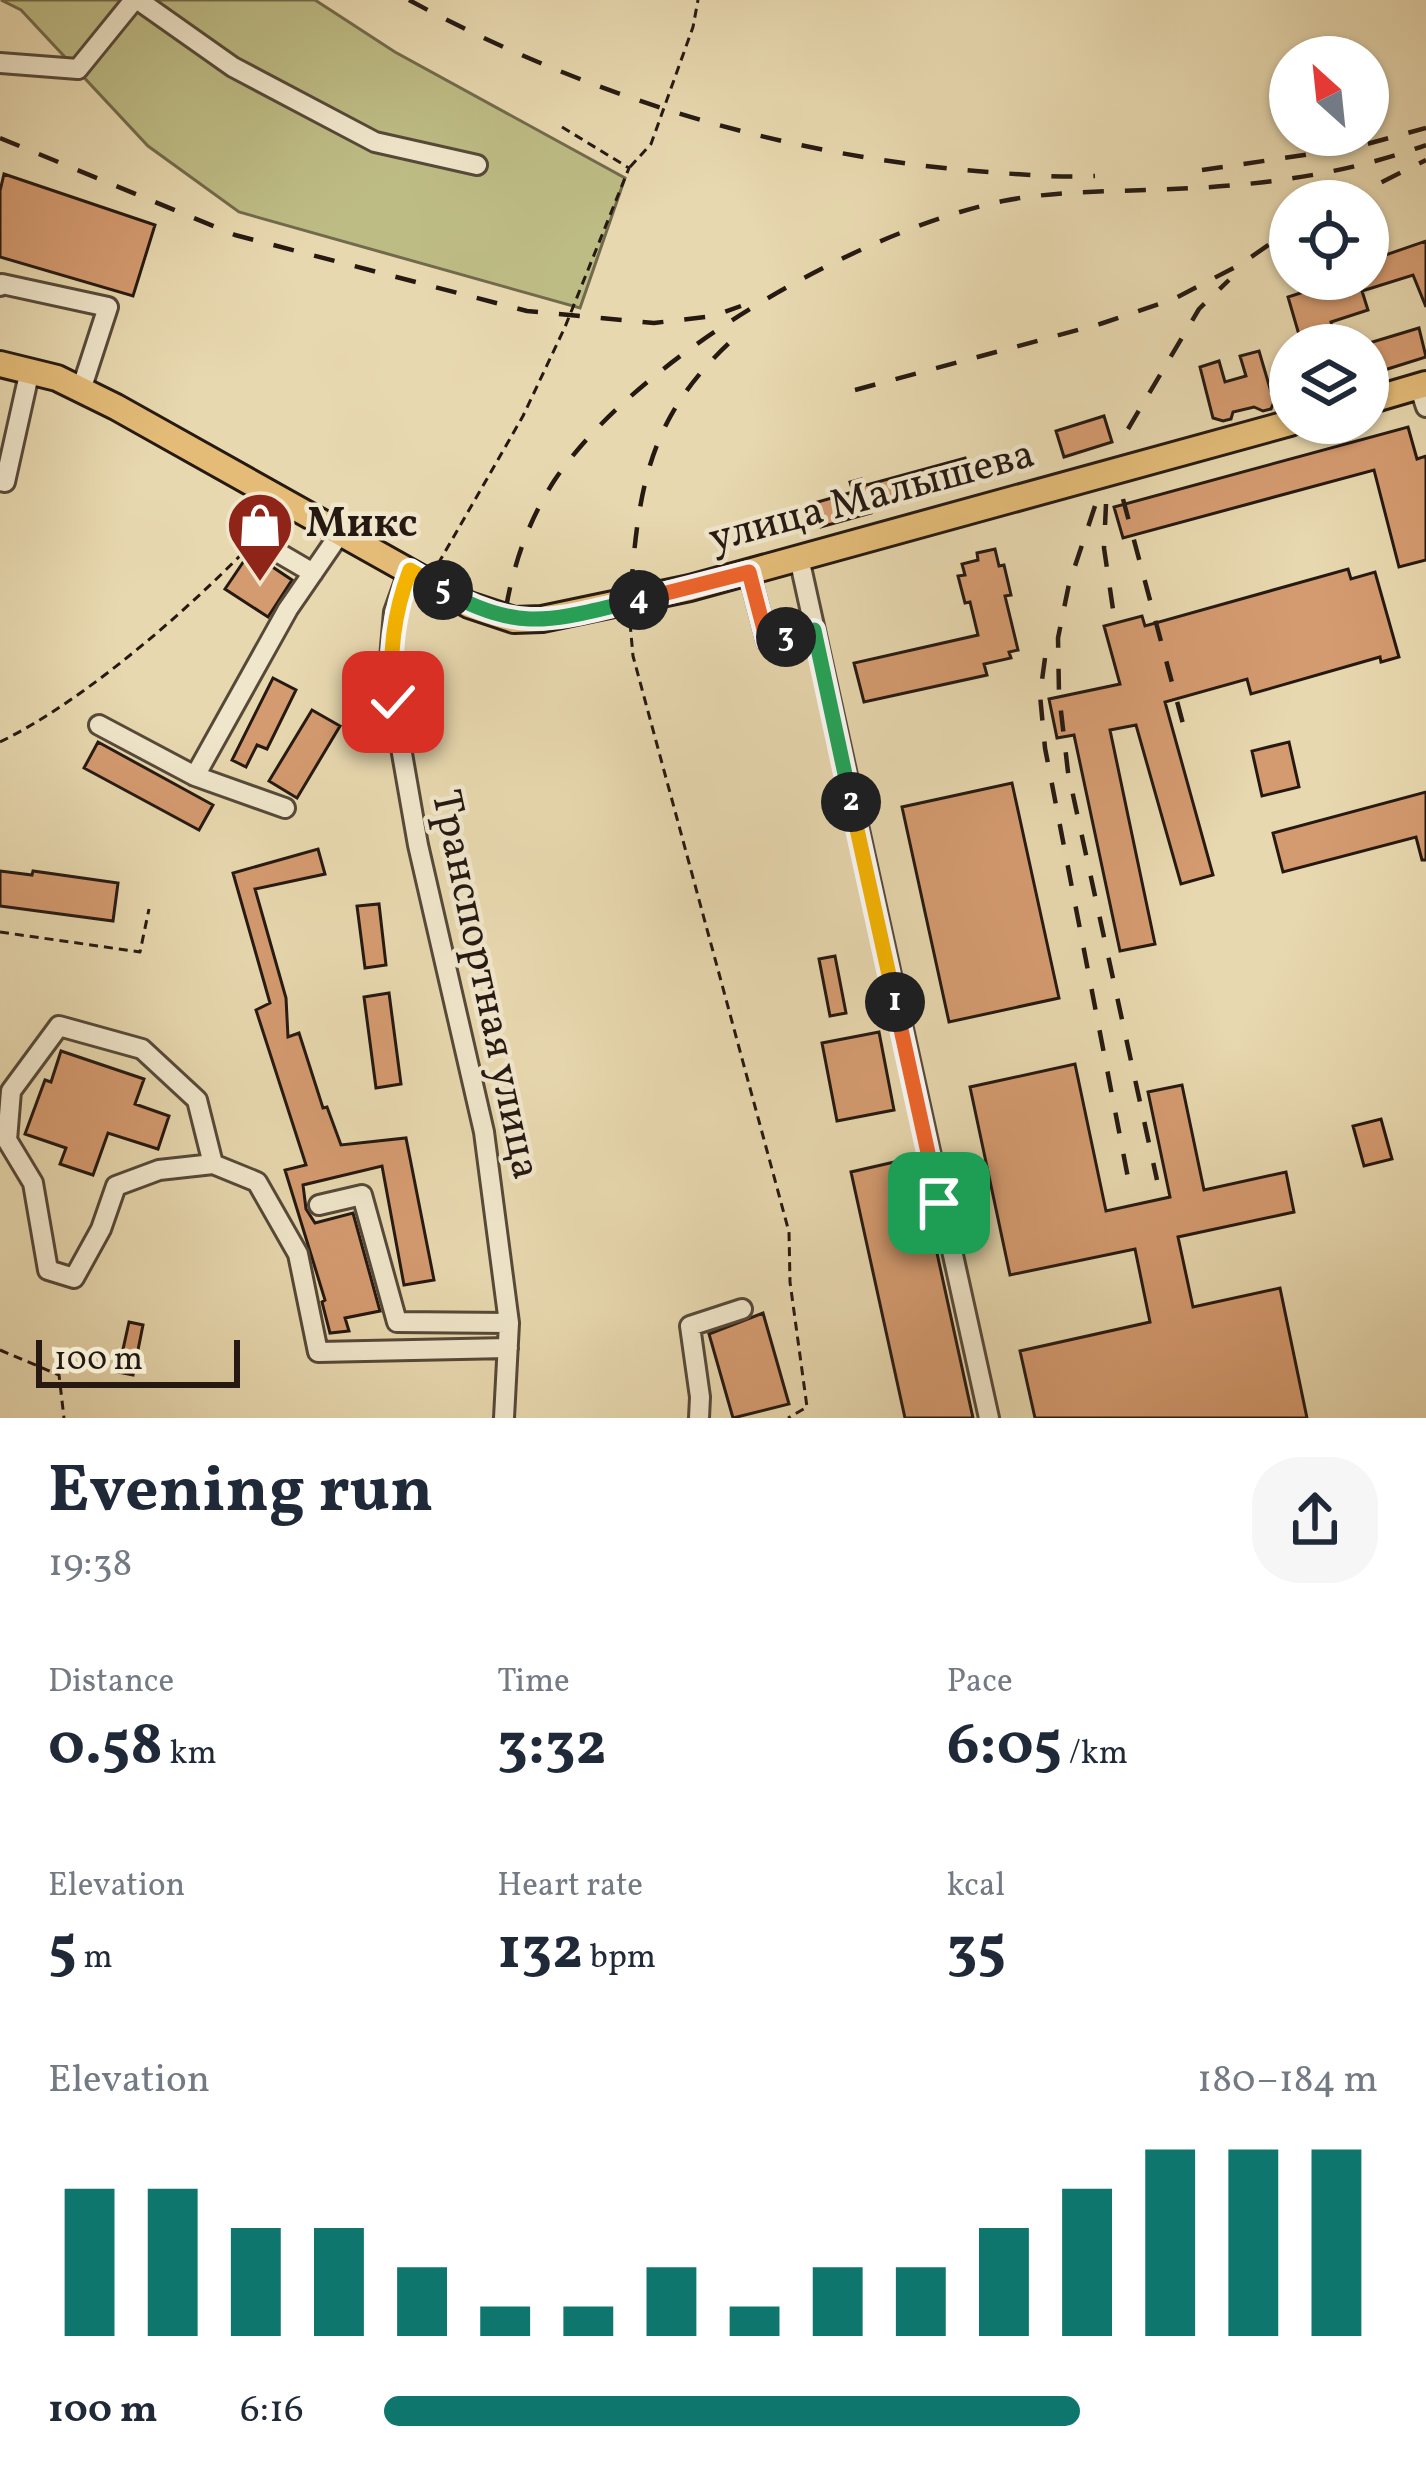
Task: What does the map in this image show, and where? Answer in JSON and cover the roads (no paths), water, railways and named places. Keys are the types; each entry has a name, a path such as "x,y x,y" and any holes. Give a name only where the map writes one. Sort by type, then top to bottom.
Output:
{"main road":[{"name":"улица Малышева","path":"0,364 31,370 81,390 493,616 542,620 749,572 1269,429"},
{"path":"1389,398 1424,392"}],"street":[{"path":"0,63 78,68 136,0 233,67 375,142 477,165"},
{"path":"0,286 108,308 81,390"},
{"path":"0,481 5,482 31,370"},
{"path":"195,776 288,609 341,532"},
{"path":"272,549 313,573"},
{"path":"799,558 989,1418"},
{"path":"749,572 767,641 814,630"},
{"name":"Транспортная улица","path":"419,575 394,612 390,658 400,760 481,1116 509,1323 504,1418"},
{"path":"99,725 195,776 285,808"},
{"path":"213,1164 197,1100 142,1049 59,1026 11,1090 7,1140 33,1184 48,1270 74,1278 101,1228 116,1186 159,1170 213,1164 256,1182 298,1254 318,1352 508,1348"},
{"path":"319,1205 362,1195 397,1322 509,1323"},
{"path":"699,1418 689,1326 742,1309"}],"railway":[{"path":"409,0 475,34 612,91 756,135 902,163 1095,176"},
{"path":"1202,170 1352,148 1426,128"},
{"path":"0,138 235,235 527,311 654,323 713,316 741,306"},
{"path":"506,608 518,558 537,511 591,435 694,346 819,270 883,240 1003,201 1282,180 1370,163 1426,145"},
{"path":"1386,180 1426,160"},
{"path":"855,390 1100,324 1174,299 1269,245"},
{"path":"1128,429 1199,309 1229,280"},
{"path":"631,590 639,514 655,449 687,391 739,334"},
{"path":"1123,499 1186,735"},
{"path":"1106,504 1104,548 1115,623"},
{"path":"1095,506 1069,584 1058,638 1059,694 1068,772 1157,1180"},
{"path":"1045,658 1040,695 1045,748 1129,1183"}],"place":[{"name":"Микс","path":"260,584"}]}
